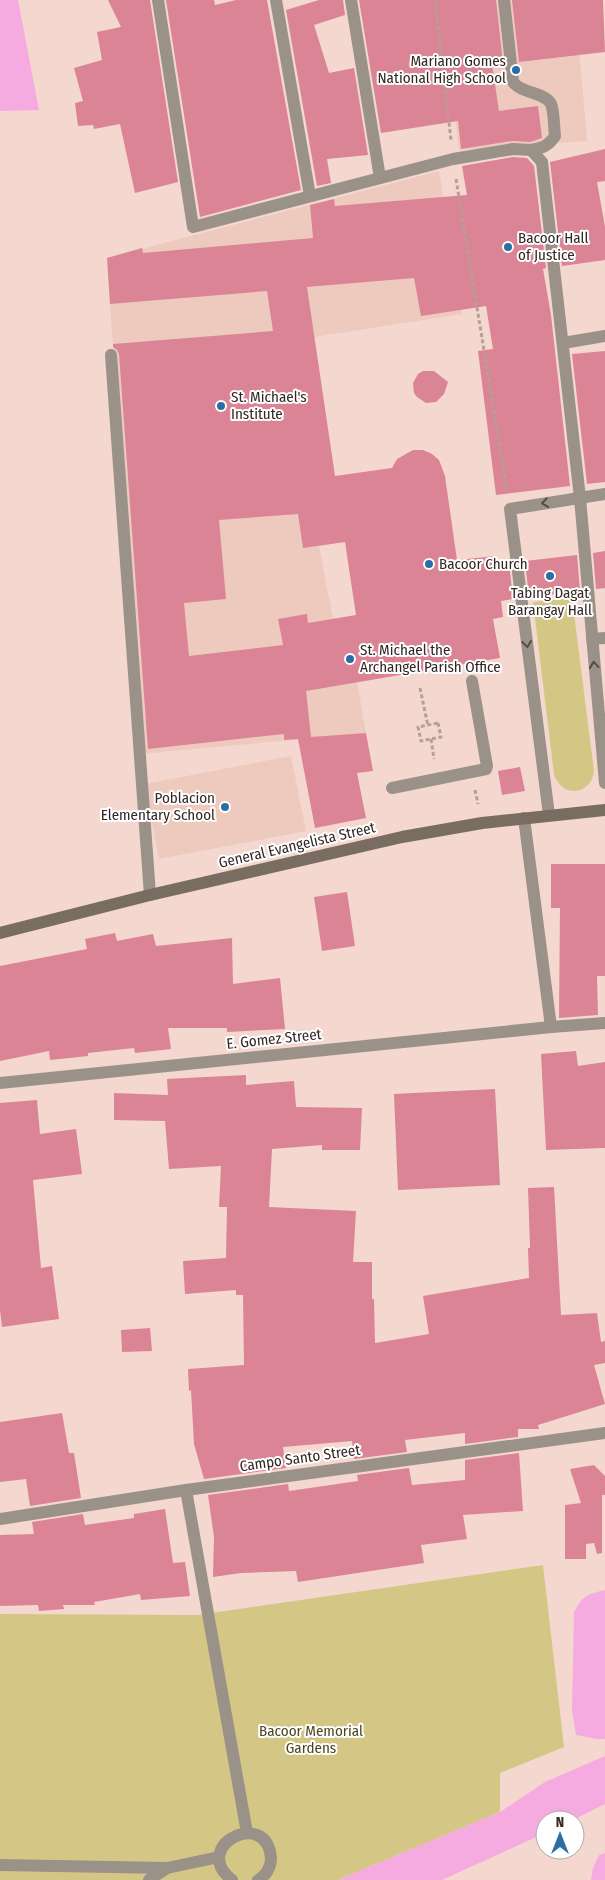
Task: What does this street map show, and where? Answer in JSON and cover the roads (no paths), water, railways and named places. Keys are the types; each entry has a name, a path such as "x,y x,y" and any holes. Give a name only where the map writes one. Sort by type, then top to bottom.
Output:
{"main road":[{"name":"General Evangelista Street","path":"0,933 150,895 402,838 482,823 605,810"}],"street":[{"path":"158,0 193,227 454,159 513,149 531,150 549,144 555,136 551,104 545,98 517,87 513,82 504,0"},
{"path":"276,0 310,196"},
{"path":"351,0 380,178"},
{"path":"531,150 542,162 580,498 605,783"},
{"path":"563,343 605,336"},
{"path":"111,355 150,895"},
{"path":"549,815 510,509 605,494"},
{"path":"592,640 605,638"},
{"path":"392,788 471,773 483,770 487,766 472,681"},
{"path":"524,818 551,1026"},
{"name":"E. Gomez Street","path":"0,1083 551,1026 605,1023"},
{"name":"Campo Santo Street","path":"0,1519 186,1490 605,1433"},
{"path":"186,1490 247,1833"},
{"path":"232,1880 226,1876 219,1857 224,1844 234,1836 247,1833 265,1841 270,1850 271,1860 268,1870 258,1880"},
{"path":"0,1865 167,1868 219,1857"},
{"path":"149,1880 167,1868"}],"place":[{"name":"Mariano Gomes National High School","path":"516,70"},
{"name":"Bacoor Hall of Justice","path":"508,247"},
{"name":"St. Michael's Institute","path":"221,406"},
{"name":"Bacoor Church","path":"429,564"},
{"name":"Tabing Dagat Barangay Hall","path":"550,576"},
{"name":"St. Michael the Archangel Parish Office","path":"350,659"},
{"name":"Poblacion Elementary School","path":"225,807"}],"park label":[{"name":"Bacoor Memorial Gardens","path":"311,1740"}]}
